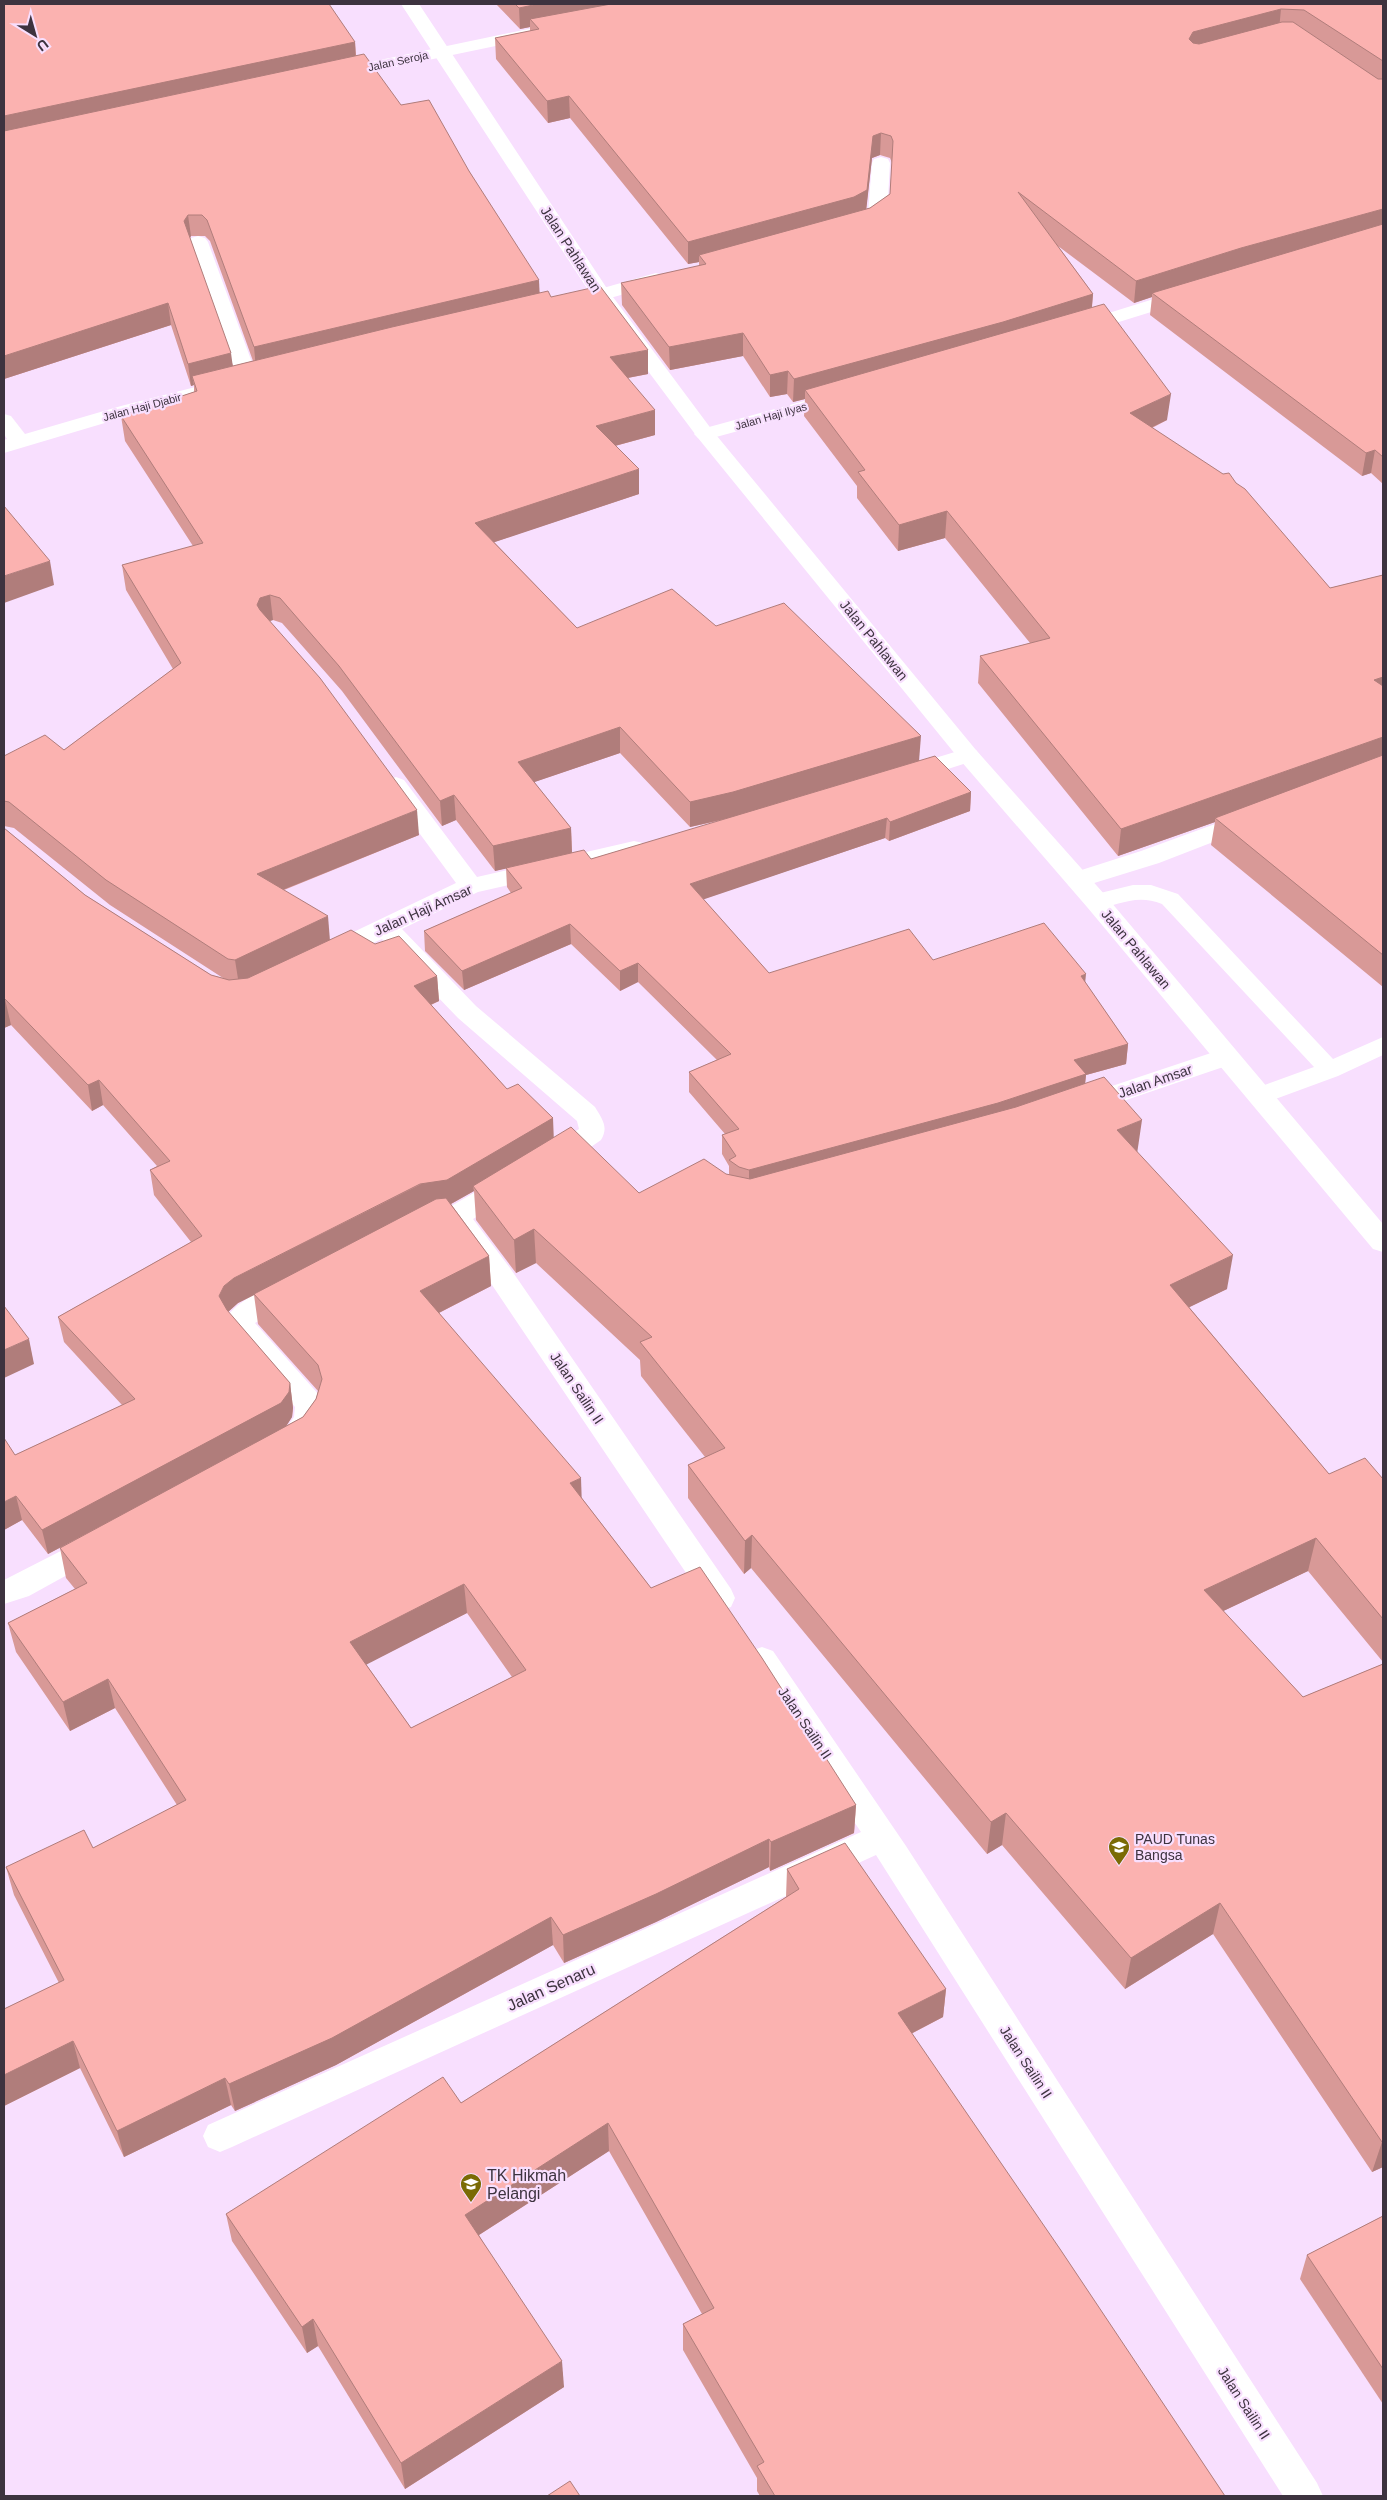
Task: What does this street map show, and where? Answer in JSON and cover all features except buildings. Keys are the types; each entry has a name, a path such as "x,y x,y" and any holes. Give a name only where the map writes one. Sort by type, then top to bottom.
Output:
{"street":[{"name":"Jalan Pahlawan","path":"410,4 602,296 705,434 968,755 1096,901 1383,1242"},
{"name":"Jalan Seroja","path":"324,76 548,30"},
{"path":"842,230 870,221 877,216 881,163"},
{"name":"Jalan Haji Djabir","path":"12,445 128,410 258,377 198,242"},
{"path":"558,306 602,296 672,275"},
{"path":"1056,335 1208,288"},
{"name":"Jalan Haji Ilyas","path":"705,434 857,392"},
{"path":"4,420 12,445"},
{"path":"884,781 968,755"},
{"path":"383,768 471,886"},
{"path":"1078,880 1150,857 1271,812"},
{"name":"Jalan Haji Amsar","path":"308,964 471,886 661,843"},
{"name":"Jalan Sailin II","path":"385,926 467,1012 586,1114 592,1124 593,1129 590,1135 445,1217 500,1275 882,1837 1304,2496"},
{"name":"Jalan Amsar","path":"1060,1113 1226,1057"},
{"path":"270,1451 296,1437 308,1420 310,1404 242,1327 239,1320 249,1312 316,1277"},
{"path":"4,1592 18,1588 122,1531"},
{"name":"Jalan Senaru","path":"220,2136 882,1837"}],"lane":[{"path":"1096,901 1124,893 1140,891 1154,892 1170,899 1330,1070"},
{"path":"1259,1096 1330,1070 1383,1044"}],"place":[{"name":"PAUD Tunas Bangsa","path":"1119,1866"},
{"name":"TK Hikmah Pelangi","path":"471,2203"}]}
